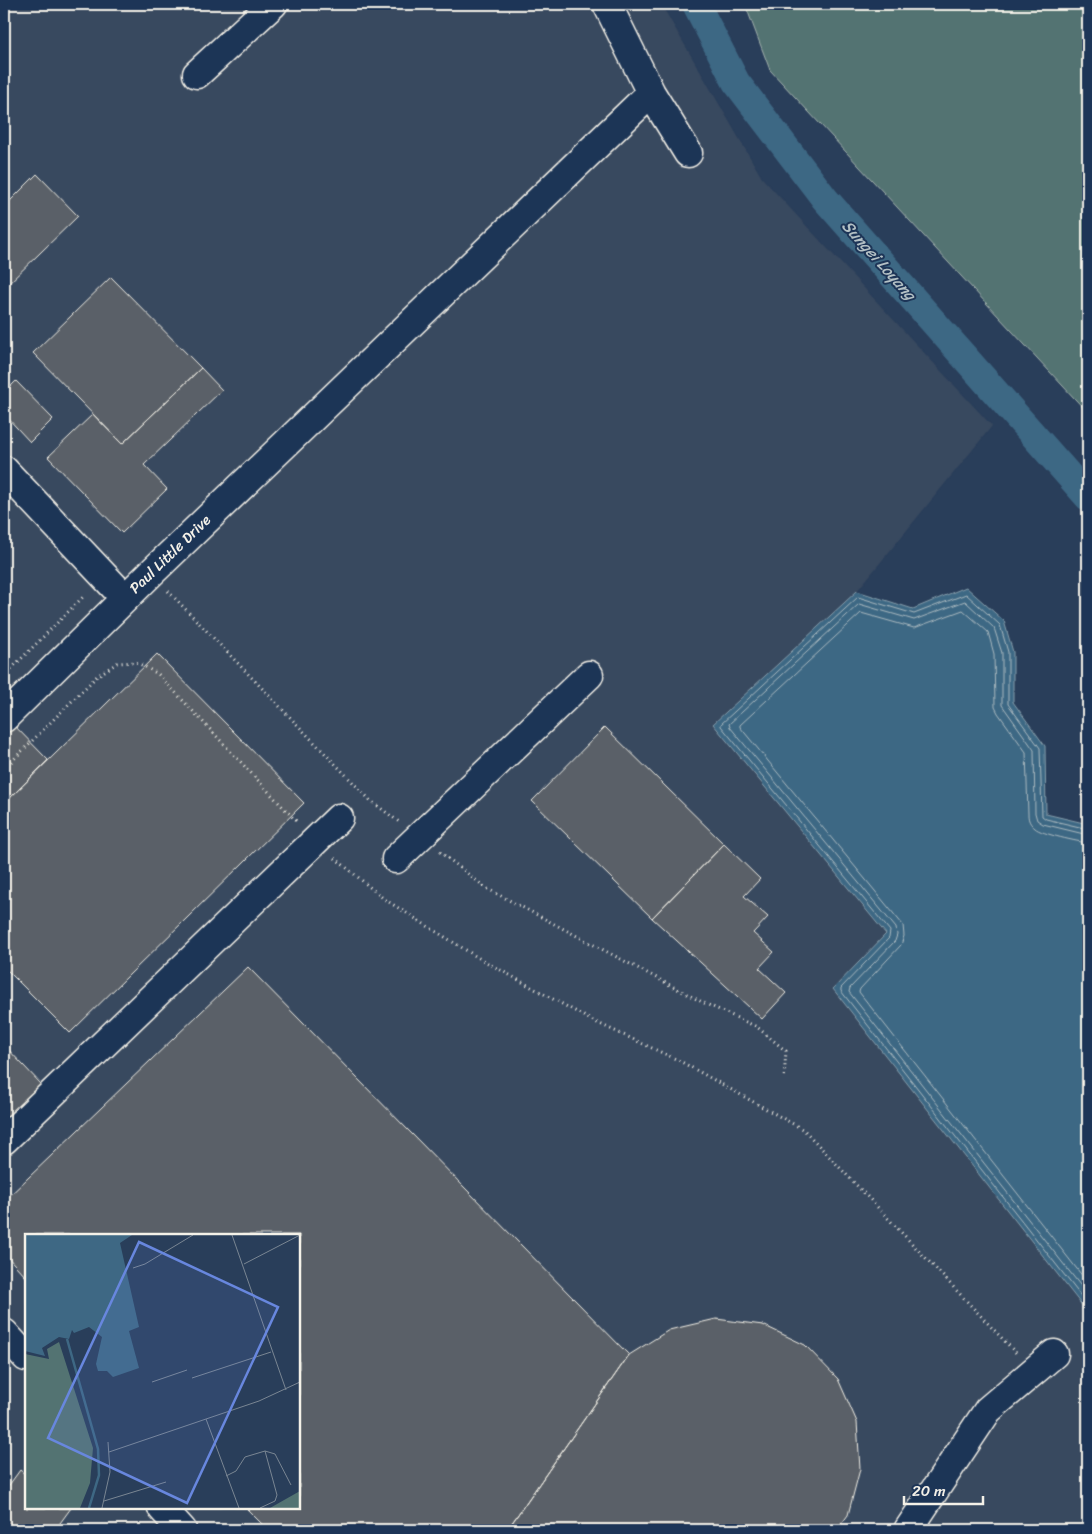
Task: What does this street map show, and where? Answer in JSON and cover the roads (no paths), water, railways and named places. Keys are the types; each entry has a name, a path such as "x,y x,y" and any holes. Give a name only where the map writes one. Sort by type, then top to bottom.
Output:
{"lane":[{"path":"197,74 273,4"},
{"path":"607,4 651,93 688,153"},
{"name":"Paul Little Drive","path":"4,718 150,573 651,93"},
{"path":"4,470 125,598"},
{"path":"396,859 589,676"},
{"path":"4,1140 339,818"},
{"path":"4,1332 25,1357"},
{"path":"908,1530 988,1410 1054,1354"},
{"path":"163,1509 182,1530"}],"water":[{"path":"966,587 1004,621 1013,652 1013,702 1045,746 1046,814 1088,824 1088,1313 833,989 886,934 713,724 857,591 913,609"}],"waterway":[{"name":"Sungei Loyang","path":"696,4 736,82 825,199 1088,497"}]}
